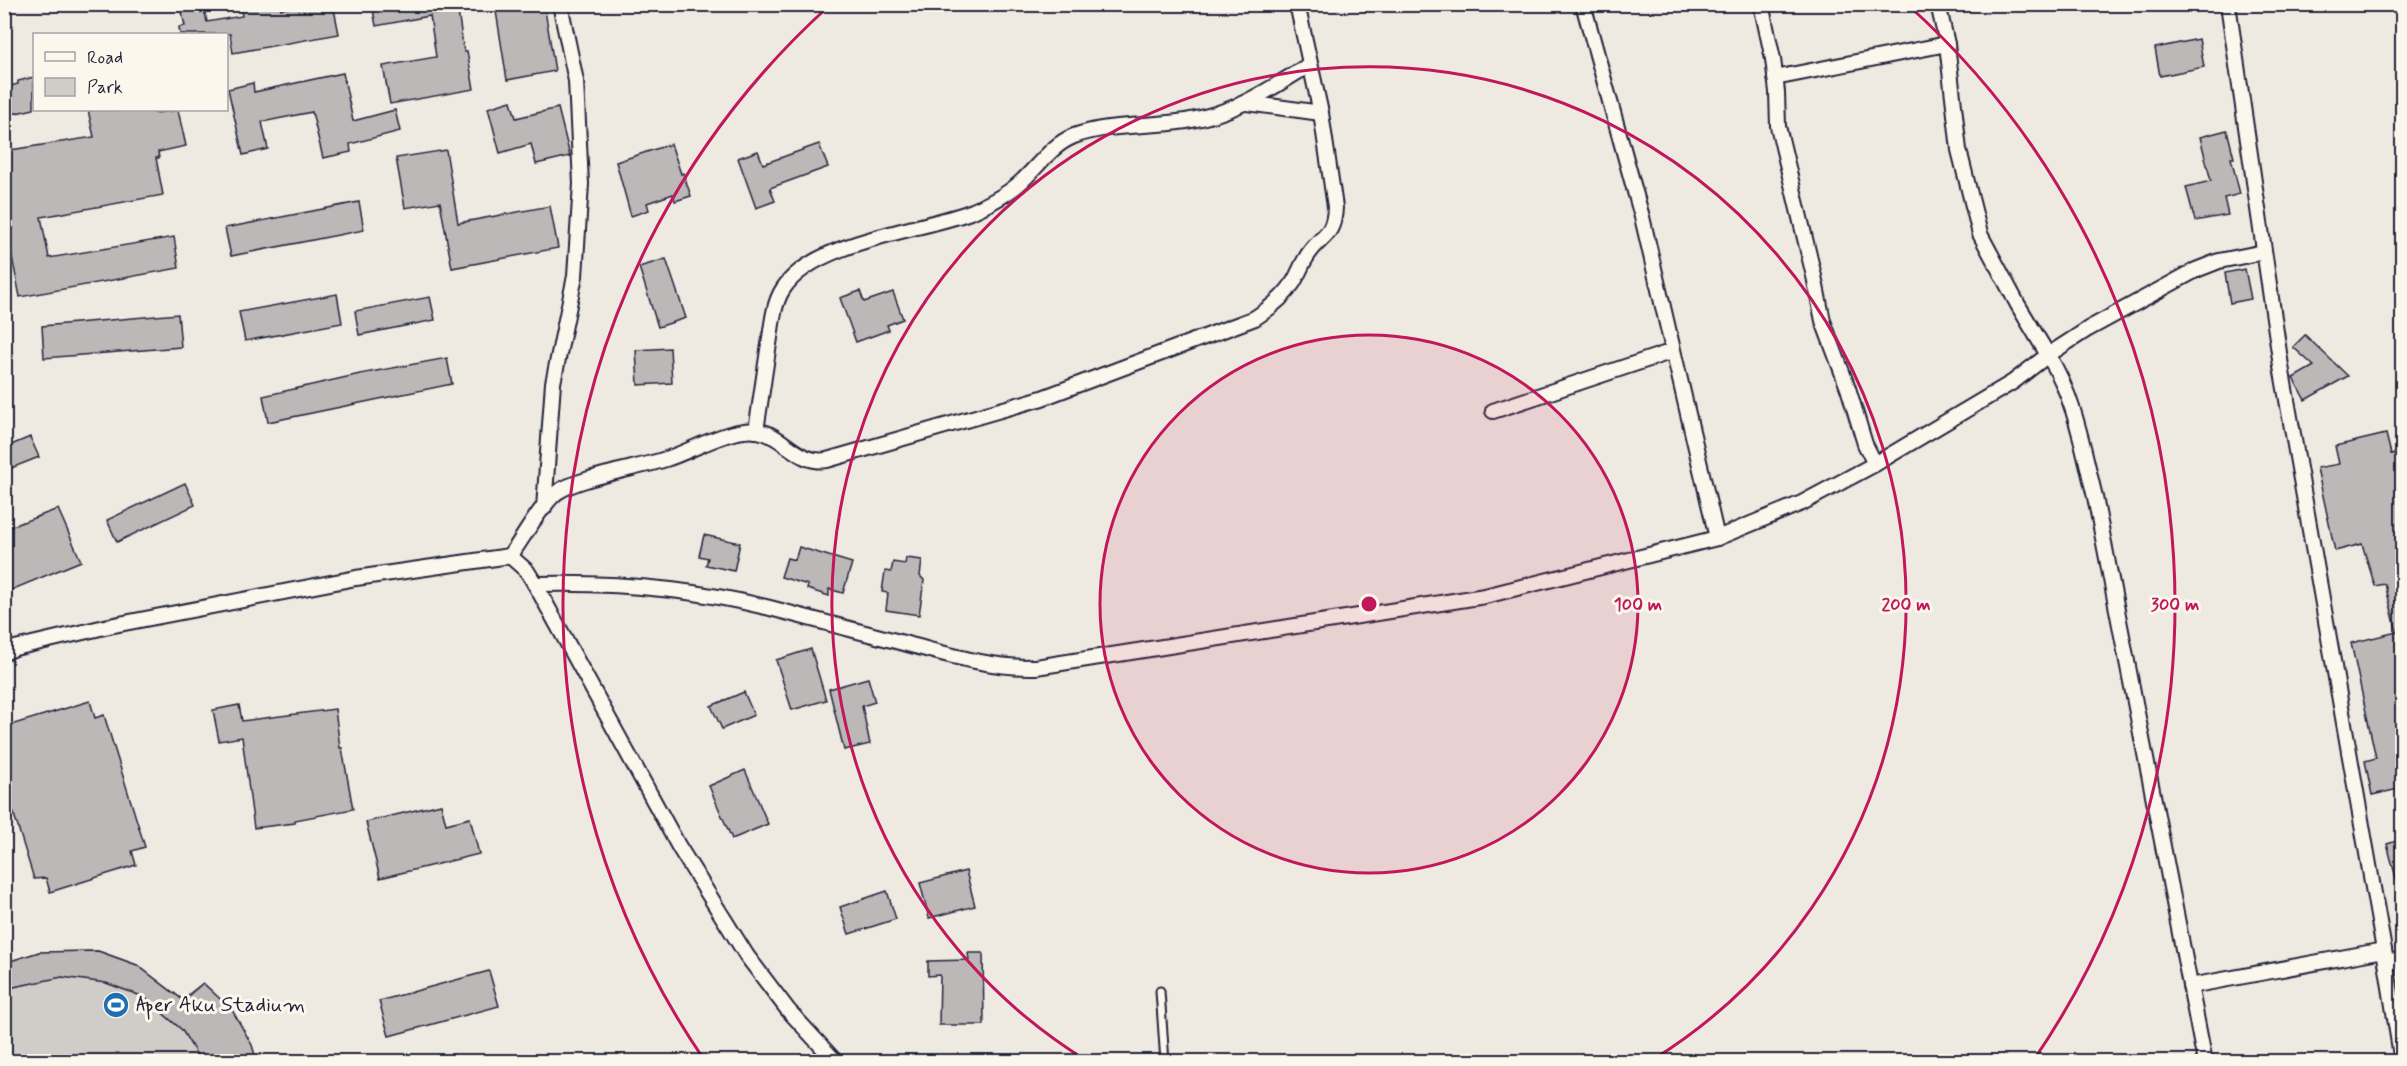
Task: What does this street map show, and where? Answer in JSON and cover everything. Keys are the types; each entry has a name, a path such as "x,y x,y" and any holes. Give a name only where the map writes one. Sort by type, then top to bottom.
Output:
{"street":[{"path":"544,508 553,383 575,276 581,184 576,81 560,4"},
{"path":"4,653 15,648 110,626 356,578 510,556 555,494 565,488 667,459 717,439 756,431 773,435 802,456 812,460 827,460 1042,398 1256,318 1269,309 1292,285 1306,256 1329,233 1335,222 1335,207 1321,113 1297,4"},
{"path":"1583,4 1642,217 1717,538"},
{"path":"1761,4 1775,78 1778,126 1823,321 1848,388 1865,444 1875,464"},
{"path":"1938,4 1947,44 1959,150 1980,234 2018,305 2063,381 2095,497 2205,1062"},
{"path":"2228,4 2281,366 2402,1062"},
{"path":"1775,78 1947,44"},
{"path":"756,431 775,310 783,289 796,274 828,255 856,244 953,217 995,201 1022,182 1052,150 1073,136 1128,125 1188,121 1247,104 1309,65"},
{"path":"1247,104 1321,113"},
{"path":"535,584 602,584 681,592 767,607 978,663 1014,668 1036,667 1485,596 1717,538 1802,503 1875,464 2013,382 2048,355 2088,329 2196,270 2219,261 2264,252"},
{"path":"1493,411 1673,351"},
{"path":"510,556 527,571 535,584 674,838 747,956 788,1010 836,1062"},
{"path":"2190,986 2385,955 2403,962"}],"lane":[{"path":"1160,991 1165,1062"}],"green space":[{"name":"Aper Aku Stadium","path":"98,951 137,965 182,999 203,983 236,1018 257,1061 5,1061 4,963 39,952"}],"building":[{"path":"180,4 203,4 207,22 242,16 240,4 280,4 281,9 305,4 333,4 339,34 233,53 230,34 180,33 179,27 185,26"},
{"path":"372,4 457,4 464,52 467,51 474,89 390,104 383,66 436,57 430,16 376,26"},
{"path":"544,4 555,71 507,80 496,11"},
{"path":"2199,39 2204,67 2160,76 2155,48"},
{"path":"343,73 353,121 395,110 400,131 350,144 351,152 323,158 312,112 262,122 268,149 243,155 228,89 253,83 254,92"},
{"path":"33,77 33,109 12,114 7,87 18,84 18,81"},
{"path":"511,101 516,118 558,108 570,156 536,164 531,144 500,153 488,108"},
{"path":"88,111 154,111 155,113 178,111 186,146 158,152 159,158 156,158 163,195 41,217 49,258 174,237 179,268 20,297 4,217 4,151 94,137"},
{"path":"2227,130 2240,194 2224,198 2228,215 2195,221 2186,187 2211,181 2200,137"},
{"path":"671,144 691,196 675,201 673,194 647,203 649,210 631,216 616,162"},
{"path":"819,144 828,167 770,188 775,201 756,208 738,158 758,151 763,164"},
{"path":"446,150 458,223 550,206 558,248 452,268 440,202 405,208 396,158"},
{"path":"359,202 364,230 231,256 225,228"},
{"path":"666,259 686,318 658,327 639,267"},
{"path":"2245,269 2251,299 2230,303 2225,273"},
{"path":"860,291 864,302 893,292 903,319 887,325 889,330 856,342 840,298"},
{"path":"337,294 342,323 245,341 239,312"},
{"path":"430,297 435,320 359,335 355,311"},
{"path":"178,314 181,347 44,358 42,326"},
{"path":"2305,335 2348,376 2305,400 2293,378 2314,366 2293,347"},
{"path":"670,348 672,383 638,385 636,350"},
{"path":"447,358 452,384 268,422 263,396 360,374"},
{"path":"2386,434 2391,454 2396,453 2403,487 2403,788 2372,795 2365,761 2376,758 2351,643 2397,632 2385,584 2375,586 2362,544 2335,551 2317,468 2339,464 2335,446"},
{"path":"30,437 39,457 4,471 4,448"},
{"path":"185,483 195,505 117,542 107,520"},
{"path":"58,509 81,561 4,593 4,529"},
{"path":"704,535 740,543 734,571 706,565 708,558 699,556"},
{"path":"799,547 852,563 843,593 829,589 829,596 807,589 808,585 781,577 787,558 795,560"},
{"path":"906,558 922,560 920,576 924,580 919,615 886,610 888,593 882,592 885,571 891,572 893,562 905,564"},
{"path":"811,649 826,700 792,710 776,660"},
{"path":"868,678 875,702 862,706 870,744 844,750 829,689"},
{"path":"744,692 754,715 722,729 711,706"},
{"path":"90,701 95,718 104,715 145,847 132,851 136,865 50,892 46,878 34,879 4,782 4,727"},
{"path":"239,705 242,721 335,709 340,748 342,748 353,809 295,820 295,823 254,828 242,737 219,741 213,710"},
{"path":"745,770 768,824 732,839 709,786"},
{"path":"441,804 446,824 470,818 479,854 380,878 366,822"},
{"path":"2403,839 2403,885 2398,886 2387,844"},
{"path":"966,871 975,906 929,918 920,883"},
{"path":"887,891 896,919 849,934 840,907"},
{"path":"98,951 137,965 183,1000 203,983 232,1010 252,1045 257,1062 201,1062 182,1030 144,997 106,983 62,977 4,989 4,963 39,952"},
{"path":"968,953 983,953 984,1025 939,1025 940,975 928,976 928,961 969,960"},
{"path":"489,971 499,1006 389,1036 379,1001"}],"place":[{"name":"Aper Aku Stadium","path":"116,1005"}]}
